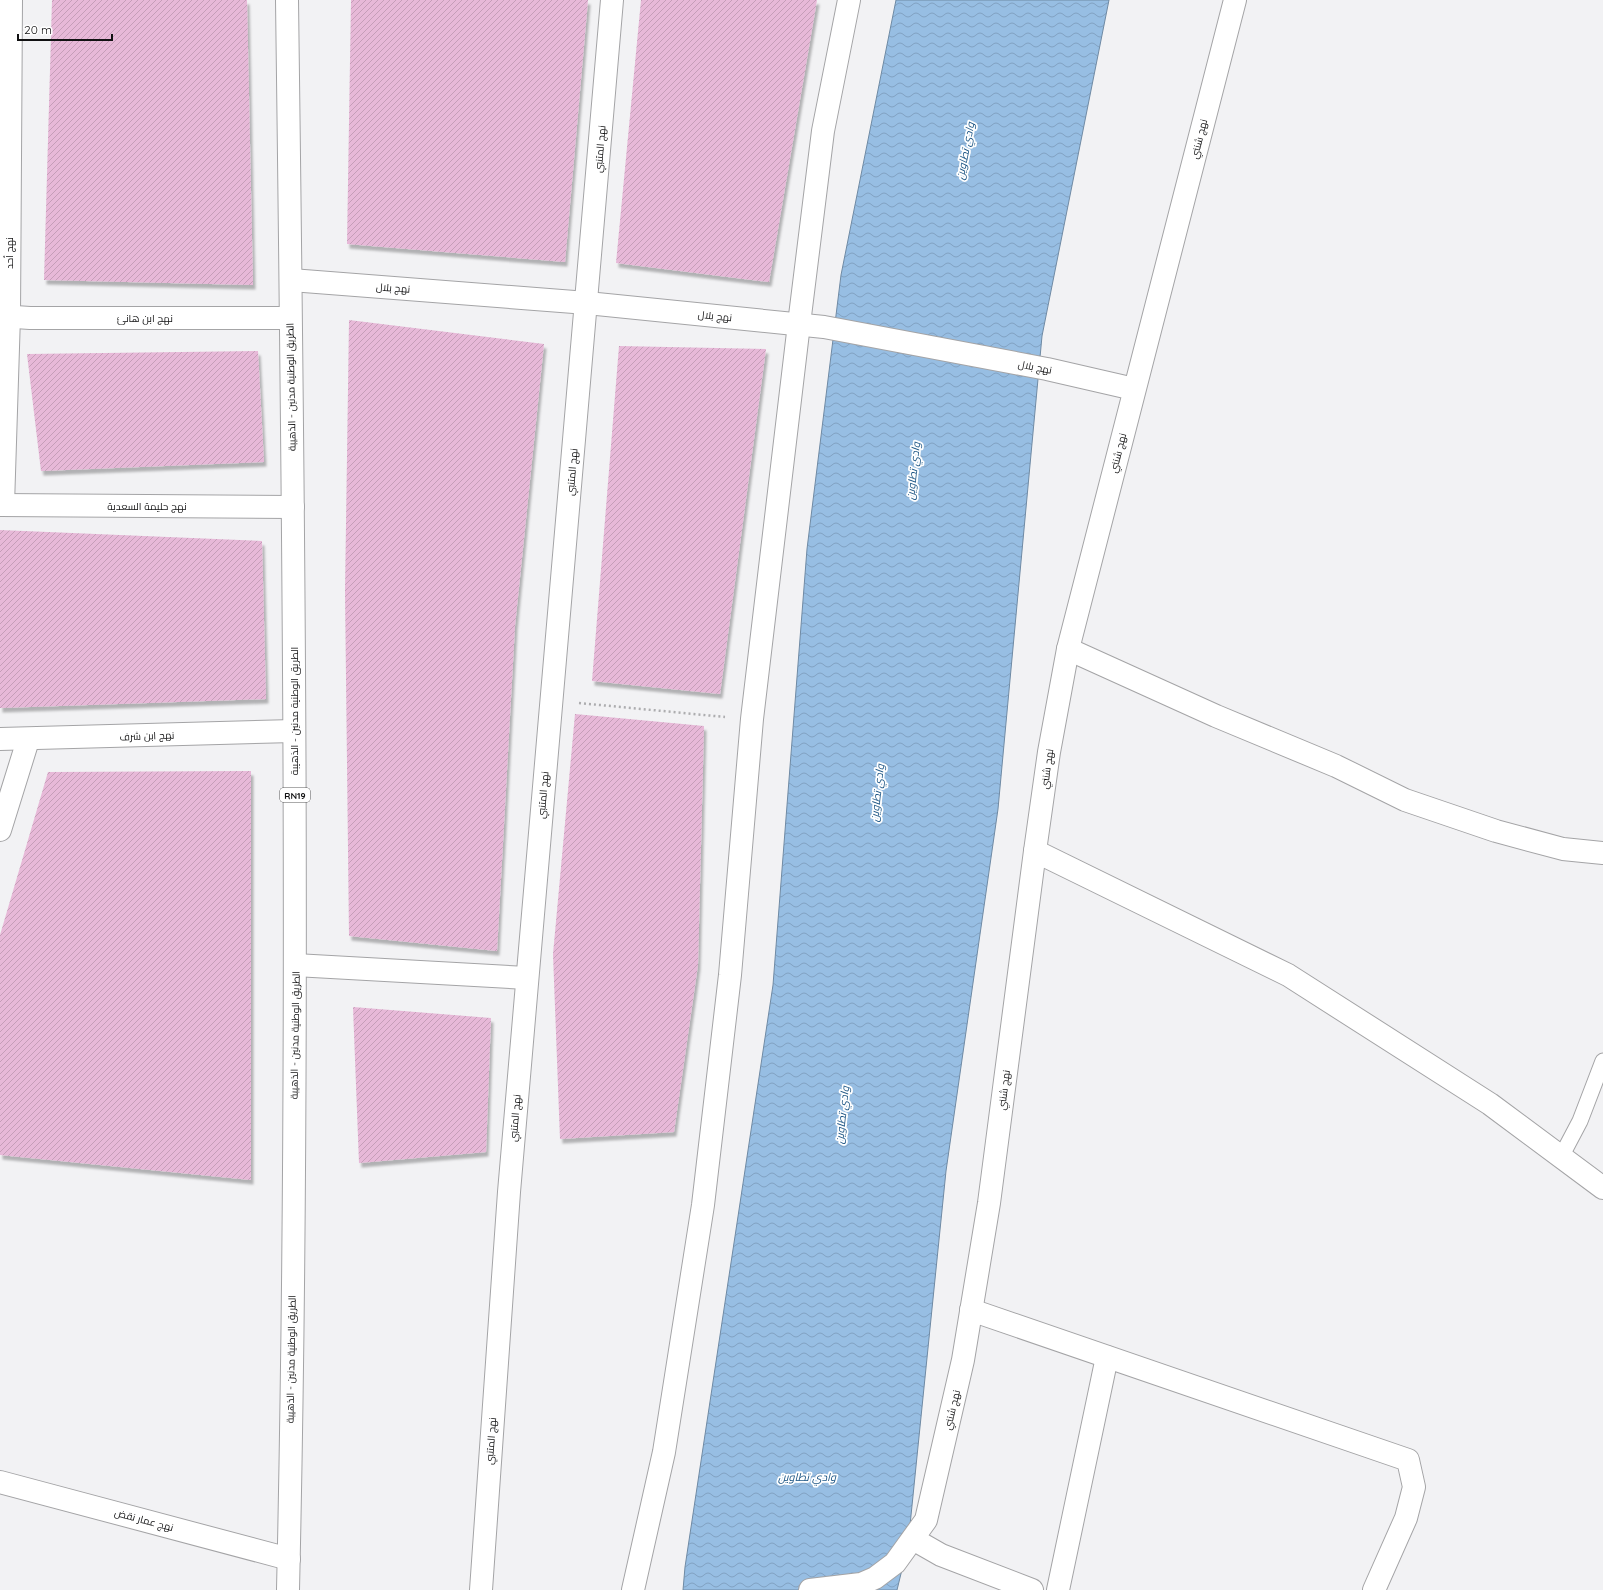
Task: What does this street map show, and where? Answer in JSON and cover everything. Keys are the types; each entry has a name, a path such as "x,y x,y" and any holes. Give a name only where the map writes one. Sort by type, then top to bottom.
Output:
{"street":[{"name":"نهج أحد","path":"2,505 5,316 5,69 11,0"},
{"name":"الطريق الوطنية مدنين - الذهيبة","path":"287,0 291,280 290,318 293,507 296,965 288,1590"},
{"name":"نهج المتنبي","path":"481,1590 508,1200 587,303 612,0"},
{"path":"633,1590 664,1452 703,1205 730,975 752,719 799,324 823,131 849,0"},
{"name":"نهج شنني","path":"810,1590 861,1584 875,1578 895,1563 926,1520 963,1360 989,1203 1049,752 1068,649 1234,0"},
{"name":"نهج بلال","path":"291,280 587,303 824,327 1047,369 1134,389"},
{"name":"نهج ابن هانئ","path":"5,316 30,318 290,318"},
{"name":"نهج حليمة السعدية","path":"2,505 293,507"},
{"path":"1068,649 1216,716 1336,766 1405,800 1496,831 1563,849 1603,852"},
{"name":"نهج ابن شرف","path":"0,739 28,740 294,731"},
{"path":"0,830 28,740"},
{"path":"1035,851 1288,975 1490,1104 1603,1188"},
{"path":"296,965 527,978"},
{"path":"971,1310 1408,1460 1414,1487 1406,1518 1374,1590"},
{"path":"1058,1590 1107,1357"},
{"name":"نهج عمار نقض","path":"0,1482 289,1559"},
{"path":"910,1542 1032,1590"}],"lane":[{"path":"1561,1157 1580,1121 1603,1061"}],"path":[{"path":"552,700 752,719"}],"water":[{"name":"وادي تطاوين","path":"896,0 1109,0 1042,336 998,809 946,1171 908,1545 897,1590 683,1590 685,1567 773,985 807,549 841,275"}],"building":[{"path":"52,0 247,0 253,285 44,280"},
{"path":"351,0 588,0 565,262 347,244"},
{"path":"641,0 817,0 769,282 616,263"},
{"path":"349,320 544,344 515,626 497,951 349,936 345,592"},
{"path":"619,346 766,349 720,694 592,681"},
{"path":"258,351 264,462 41,471 27,354"},
{"path":"0,530 262,541 266,699 0,708"},
{"path":"575,714 704,726 698,965 674,1132 560,1139 553,954"},
{"path":"251,771 251,1180 0,1155 0,935 48,772"},
{"path":"353,1007 491,1018 486,1152 359,1163"}]}
